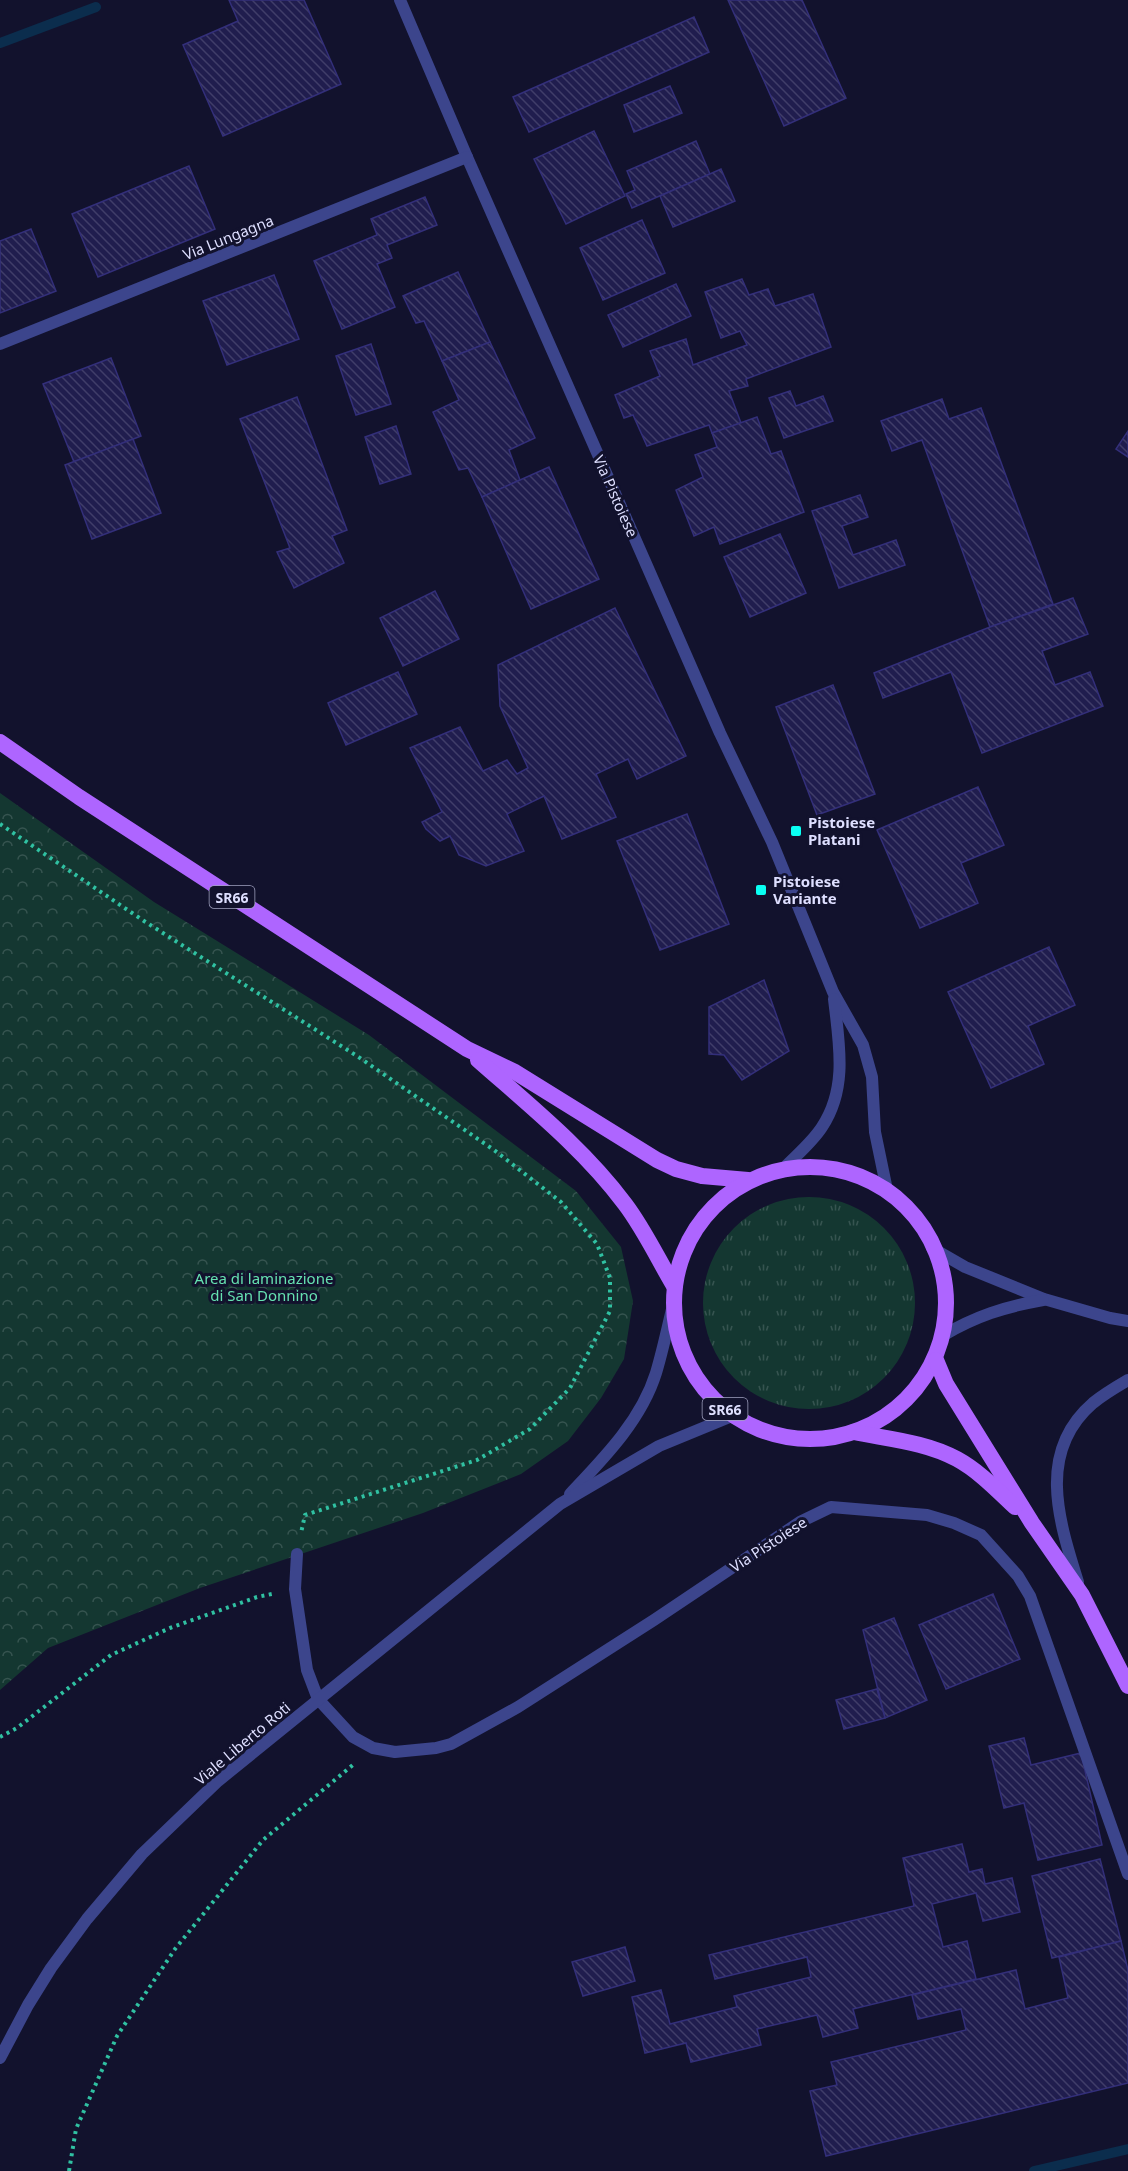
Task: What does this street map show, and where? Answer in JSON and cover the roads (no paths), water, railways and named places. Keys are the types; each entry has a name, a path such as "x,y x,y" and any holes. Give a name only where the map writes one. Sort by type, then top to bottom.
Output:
{"main road":[{"name":"SR66","path":"0,742 79,797 467,1049 515,1071 638,1150 676,1169 702,1176 748,1180"},
{"name":"SR66","path":"467,1049 594,1166 627,1205 674,1294"},
{"name":"Via Pistoiese","path":"787,1165 817,1165 841,1170 861,1176 887,1190 909,1212 932,1248 944,1286 942,1336 936,1360 918,1388 884,1418 854,1432 831,1438 791,1438 770,1434 732,1416 717,1401 690,1362 682,1345 674,1294 678,1269 690,1237 714,1208 733,1190 748,1180 787,1165"},
{"name":"Via Pistoiese","path":"936,1360 946,1384 1032,1523 1082,1595 1128,1686"},
{"name":"Via Pistoiese","path":"854,1432 917,1445 956,1459 989,1483 1032,1523"}],"street":[{"name":"Via Pistoiese","path":"400,0 711,712 772,842 833,992 863,1045 872,1077 875,1132 887,1190"},
{"name":"Via Lungagna","path":"0,344 467,157"},
{"name":"Via Pistoiese","path":"787,1165 822,1129 838,1092 841,1074 833,992"},
{"path":"932,1248 965,1267 1044,1299 1128,1321"},
{"name":"Viale Liberto Roti","path":"0,2058 51,1968 87,1919 135,1863 218,1781 560,1504 613,1447 642,1404 656,1374 674,1294"},
{"path":"942,1336 980,1316 1011,1305 1044,1299"},
{"path":"1082,1595 1058,1506 1057,1470 1064,1442 1082,1414 1094,1402 1128,1380"},
{"path":"1112,1389 1128,1387"},
{"name":"Viale Liberto Roti","path":"560,1504 659,1446 732,1416"},
{"name":"Via Pistoiese","path":"318,1699 353,1737 373,1748 395,1752 418,1751 451,1744 518,1707 654,1620 800,1522 831,1507 927,1515 954,1523 981,1535 1018,1576 1030,1596 1128,1874"},
{"path":"297,1554 295,1589 307,1670 318,1699"}],"waterway":[{"path":"0,43 96,7"},
{"path":"1034,2171 1128,2149"}],"place":[{"name":"Pistoiese Platani","path":"796,831"},
{"name":"Pistoiese Variante","path":"761,890"}],"park label":[{"name":"Area di laminazione di San Donnino","path":"264,1286"}]}
